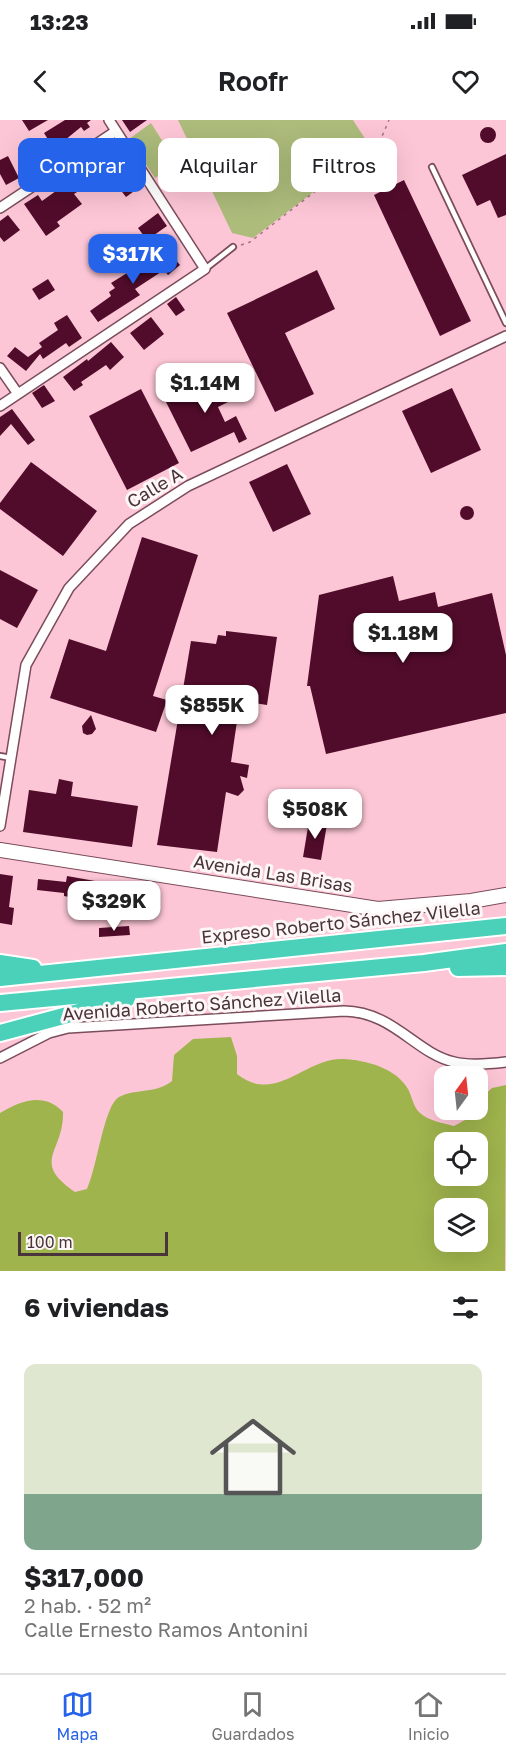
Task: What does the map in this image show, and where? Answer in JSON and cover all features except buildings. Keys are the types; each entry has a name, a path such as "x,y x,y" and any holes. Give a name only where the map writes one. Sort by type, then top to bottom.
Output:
{"highway":[{"name":"Expreso Roberto Sánchez Vilella","path":"0,978 506,926"},
{"path":"0,1004 424,963 506,952"},
{"path":"0,963 60,971"},
{"path":"424,963 461,968 506,967"},
{"path":"0,1033 92,1010 161,988"}],"street":[{"path":"0,406 205,269 109,120"},
{"path":"0,208 116,131"},
{"name":"Calle A","path":"0,826 26,665 69,588 129,524 188,486 506,336"},
{"path":"0,368 18,394"},
{"name":"Avenida Las Brisas","path":"0,850 378,909 471,902 506,895"},
{"name":"Avenida Roberto Sánchez Vilella","path":"0,1058 49,1033 68,1028 361,1011 387,1022 441,1057 454,1062 485,1064 506,1062"}],"lane":[{"path":"432,167 506,323"},
{"path":"205,269 233,247"},
{"path":"0,756 11,758"}],"path":[{"path":"233,247 250,242 380,141 389,120"}],"green space":[{"path":"178,120 353,120 365,138 291,138 291,192 313,192 253,238 232,233 212,192 279,192 279,138 187,138"},
{"path":"151,123 161,138 158,138 158,176 155,178 146,164 146,138 130,138"},
{"path":"231,1037 237,1056 237,1074 251,1082 265,1085 277,1083 329,1061 343,1059 371,1063 380,1066 403,1082 420,1113 454,1126 465,1120 488,1120 488,1092 492,1088 506,1085 505,1271 0,1271 0,1113 33,1100 49,1102 63,1112 62,1126 52,1156 54,1172 75,1192 87,1189 105,1124 114,1102 126,1094 160,1088 172,1081 174,1055 193,1039"}]}
